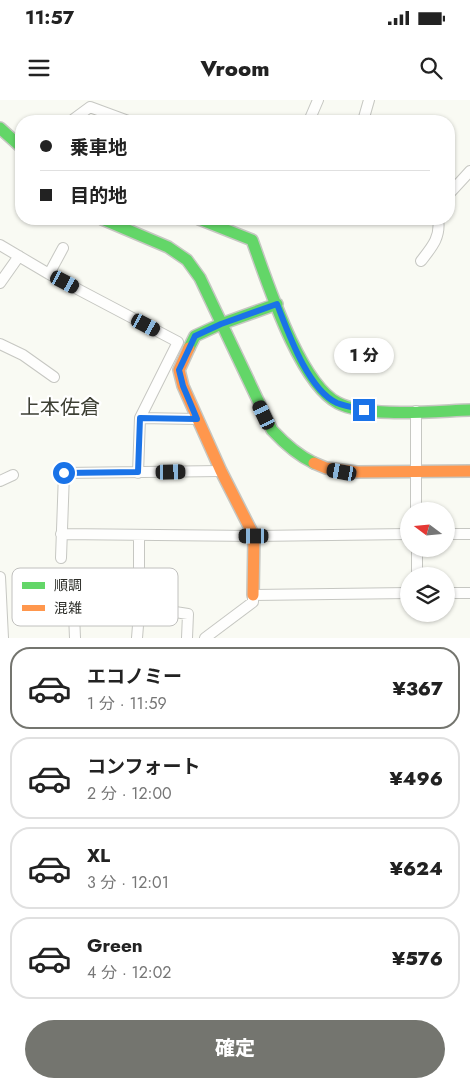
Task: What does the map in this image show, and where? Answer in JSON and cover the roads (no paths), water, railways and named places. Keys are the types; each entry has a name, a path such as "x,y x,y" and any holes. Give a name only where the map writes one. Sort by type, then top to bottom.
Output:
{"street":[{"path":"312,115 318,100"},
{"path":"365,115 369,100"},
{"path":"79,115 90,107 112,115"},
{"path":"0,128 15,142"},
{"path":"455,187 470,171"},
{"path":"116,225 168,247 188,260 200,278 272,430 289,448 311,463 342,472 470,471"},
{"path":"214,225 252,240 297,354 318,388 336,402 364,410 470,410"},
{"path":"421,260 434,244 439,234 438,225"},
{"path":"0,245 49,274 178,342 140,418 138,472"},
{"path":"49,274 63,248"},
{"path":"0,283 18,256"},
{"path":"205,638 252,602 254,595 254,536 197,419 183,386 179,370 195,336 221,324 277,304"},
{"path":"0,344 23,355 54,377"},
{"path":"416,411 416,502"},
{"path":"140,418 197,419"},
{"path":"61,558 64,473 221,471"},
{"path":"0,481 13,475"},
{"path":"61,534 254,536 400,534"},
{"path":"455,534 470,534"},
{"path":"139,535 139,568"},
{"path":"0,577 3,638"},
{"path":"455,593 470,592"},
{"path":"254,595 400,593"},
{"path":"178,612 188,614 187,638"}],"district":[{"name":"上本佐倉","path":"60,407"}]}
